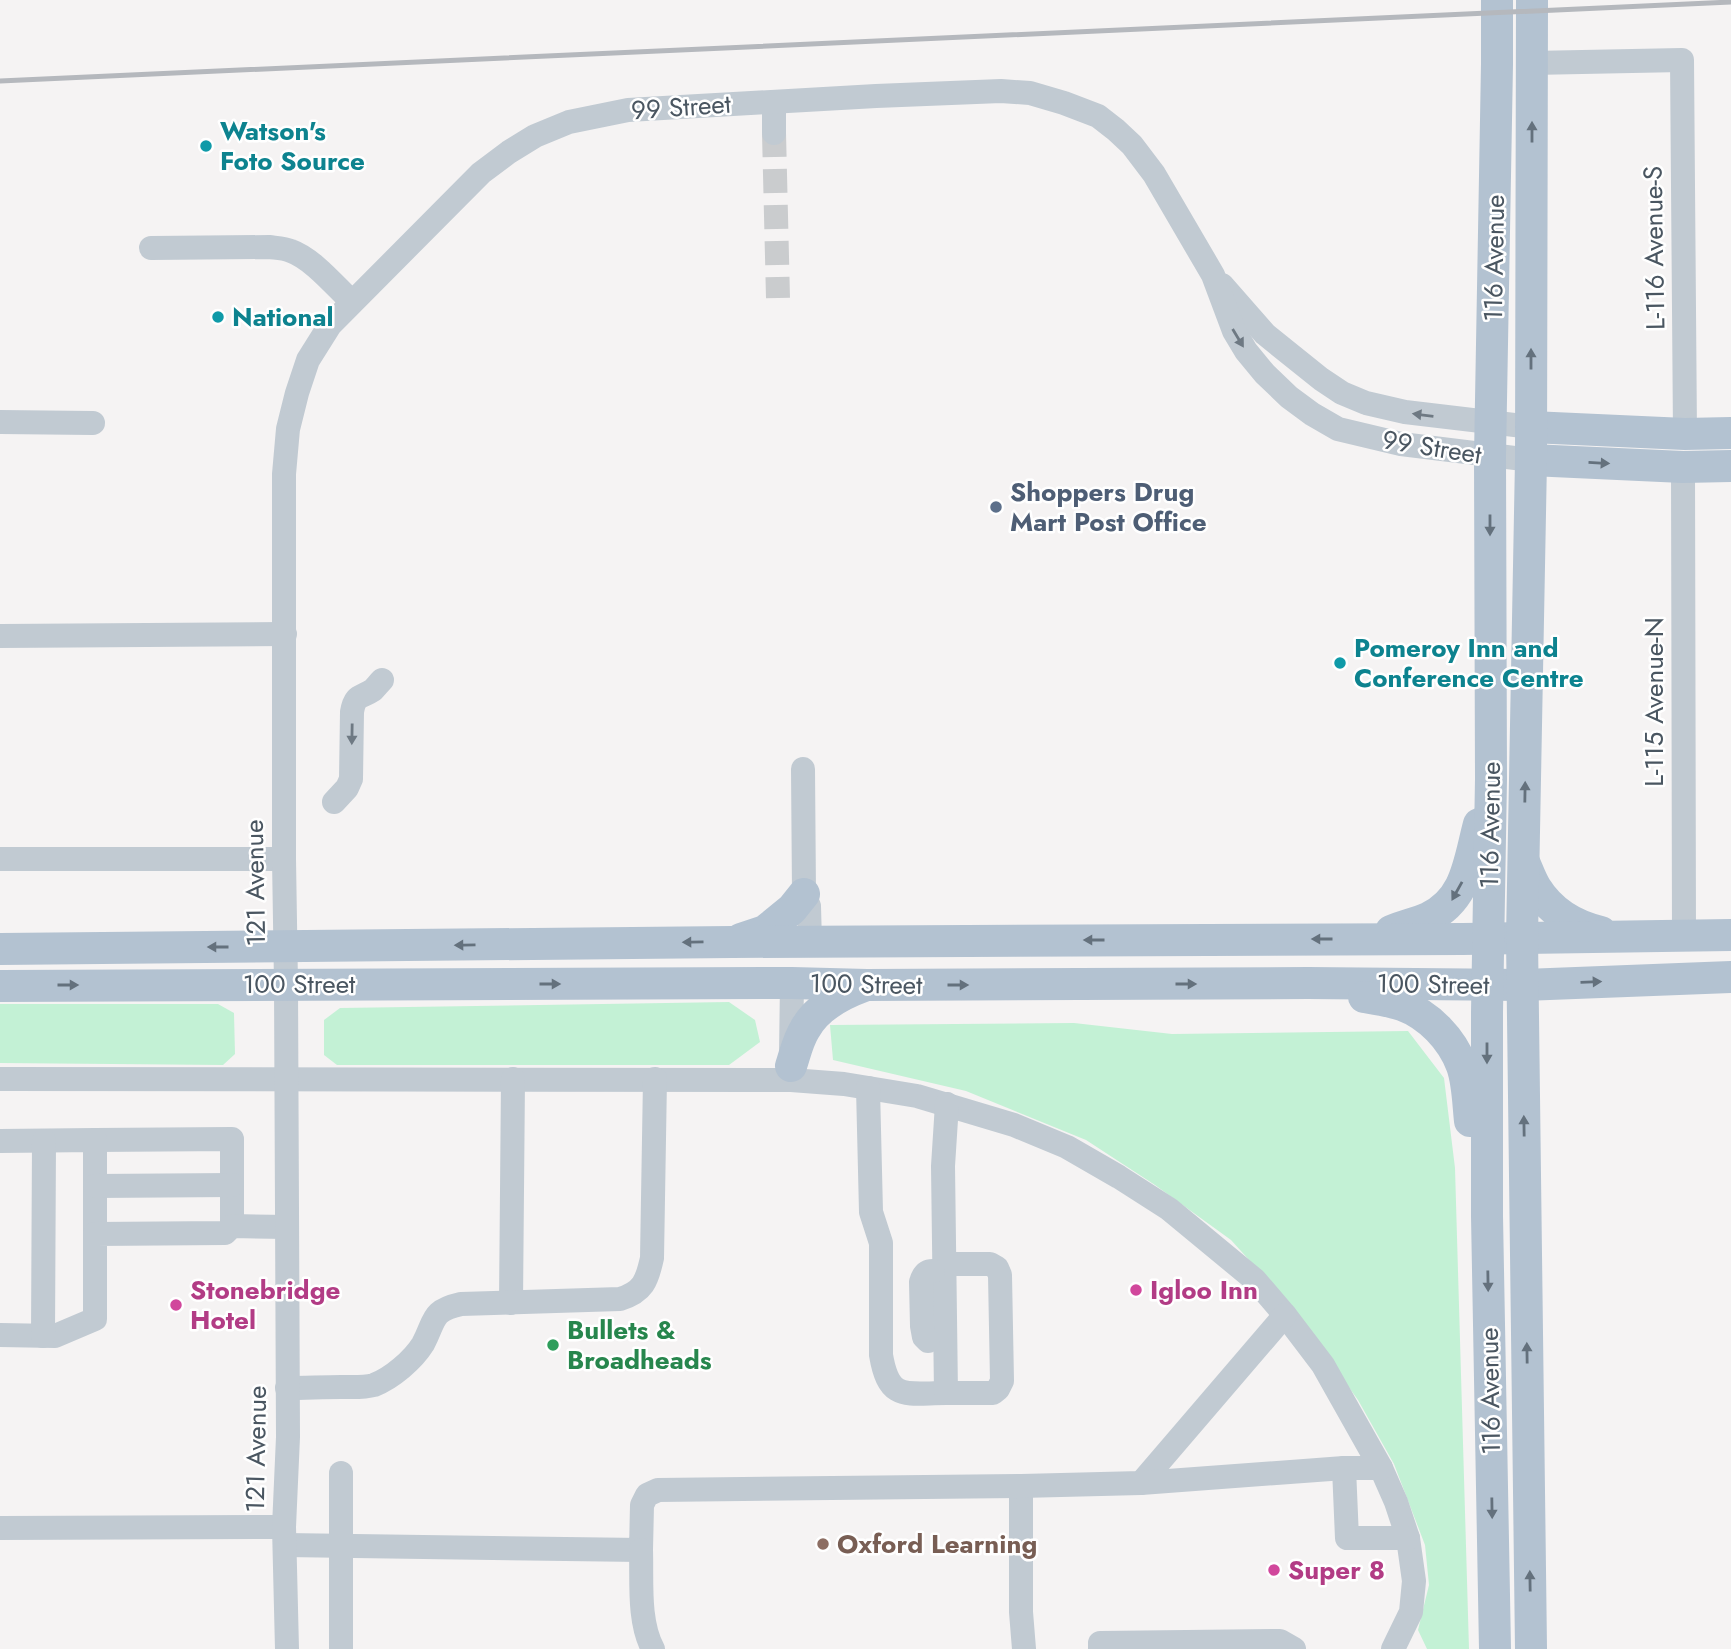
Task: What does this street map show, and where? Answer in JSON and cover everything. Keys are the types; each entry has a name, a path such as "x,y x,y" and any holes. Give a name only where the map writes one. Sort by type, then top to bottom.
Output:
{"main road":[{"name":"116 Avenue","path":"1494,1649 1487,1216 1487,985 1491,779 1490,456 1497,0"},
{"name":"116 Avenue","path":"1531,1649 1522,938 1531,460 1532,0"},
{"path":"1497,64 1532,63"},
{"name":"99 Street","path":"1531,428 1685,434 1731,433"},
{"name":"99 Street","path":"1531,460 1683,467 1731,466"},
{"path":"1368,939 1428,918 1454,900 1464,877 1491,779"},
{"path":"1523,860 1536,888 1550,906 1567,920 1591,930 1623,938"},
{"path":"732,942 765,931 792,909 804,894"},
{"name":"100 Street","path":"0,949 1623,938 1731,935"},
{"path":"792,983 817,969 964,941"},
{"path":"621,984 775,966 793,958 810,942"},
{"name":"100 Street","path":"0,986 792,983 1522,985 1731,977"},
{"path":"1308,983 1401,1005 1415,1012 1443,1034 1463,1068 1475,1164 1487,1216"},
{"path":"791,1073 804,1030 811,1019 832,1002 867,985"}],"street":[{"name":"L-116 Avenue-S","path":"1532,63 1682,60 1685,434"},
{"name":"99 Street","path":"352,302 481,173 535,136 569,122 628,110 1000,91 1030,93 1098,116 1132,145 1154,174 1213,275 1234,331 1247,351 1265,374 1312,414 1338,429 1365,437 1531,460"},
{"path":"774,102 774,133"},
{"path":"151,248 282,248 308,260 352,302"},
{"name":"99 Street","path":"1213,275 1265,334 1304,367 1342,393 1366,403 1405,412 1531,428"},
{"name":"121 Avenue","path":"288,1649 285,1536 288,1437 284,474 288,429 308,360 330,325 352,302"},
{"path":"0,422 93,423"},
{"name":"L-115 Avenue-N","path":"1683,467 1684,936"},
{"path":"0,636 285,634"},
{"path":"334,802 351,779 354,702 382,680"},
{"path":"803,769 804,894 809,906 810,942"},
{"path":"0,859 284,859"},
{"path":"791,1073 792,983"},
{"path":"0,1079 655,1079 791,1073 917,1096 1014,1125 1067,1147 1169,1209 1255,1280 1323,1365 1381,1468 1408,1538 1414,1581 1411,1612 1397,1648"},
{"path":"511,1303 513,1079"},
{"path":"287,1388 374,1385 389,1377 414,1355 423,1343 433,1320 447,1307 461,1304 620,1299 631,1296 645,1284 652,1258 655,1079"},
{"path":"868,1088 871,1212 881,1243 881,1355 888,1381 896,1390 904,1393 993,1393 1002,1381 1000,1275 997,1268 990,1264 939,1267"},
{"path":"937,1393 939,1267 947,1104"},
{"path":"0,1141 232,1139 232,1226 225,1233 95,1234"},
{"path":"0,1335 55,1336 95,1320 95,1140"},
{"path":"43,1336 44,1141"},
{"path":"95,1186 232,1185"},
{"path":"232,1226 287,1227"},
{"path":"937,1393 928,1341 934,1318 939,1267"},
{"path":"1141,1483 1285,1315"},
{"path":"653,1649 644,1624 642,1505 647,1494 658,1490 1141,1483 1344,1468 1381,1468"},
{"path":"1344,1468 1347,1538 1408,1538"},
{"path":"341,1474 341,1649"},
{"path":"1021,1486 1021,1612 1024,1649"},
{"path":"0,1528 285,1536 341,1547 641,1550"},
{"path":"1100,1649 1100,1643 1157,1646 1280,1641 1294,1649"}],"green space":[{"path":"729,1002 755,1020 760,1042 729,1065 337,1065 324,1055 324,1020 340,1008"},
{"path":"0,1004 218,1004 234,1013 235,1054 223,1065 0,1063"},
{"path":"1074,1023 1172,1034 1408,1031 1444,1078 1455,1168 1469,1649 1427,1649 1418,1630 1429,1585 1425,1545 1394,1464 1358,1400 1289,1304 1231,1240 1155,1185 1086,1140 966,1091 833,1060 830,1025"}],"tunnel":[{"path":"774,133 778,298"}],"railway":[{"path":"0,81 1731,2"}],"place":[{"name":"Watson's Foto Source","path":"206,146"},
{"name":"National","path":"218,317"},
{"name":"Shoppers Drug Mart Post Office","path":"996,507"},
{"name":"Pomeroy Inn and Conference Centre","path":"1340,663"},
{"name":"Igloo Inn","path":"1136,1290"},
{"name":"Stonebridge Hotel","path":"176,1305"},
{"name":"Bullets & Broadheads","path":"553,1345"},
{"name":"Oxford Learning","path":"823,1544"},
{"name":"Super 8","path":"1274,1570"}]}
